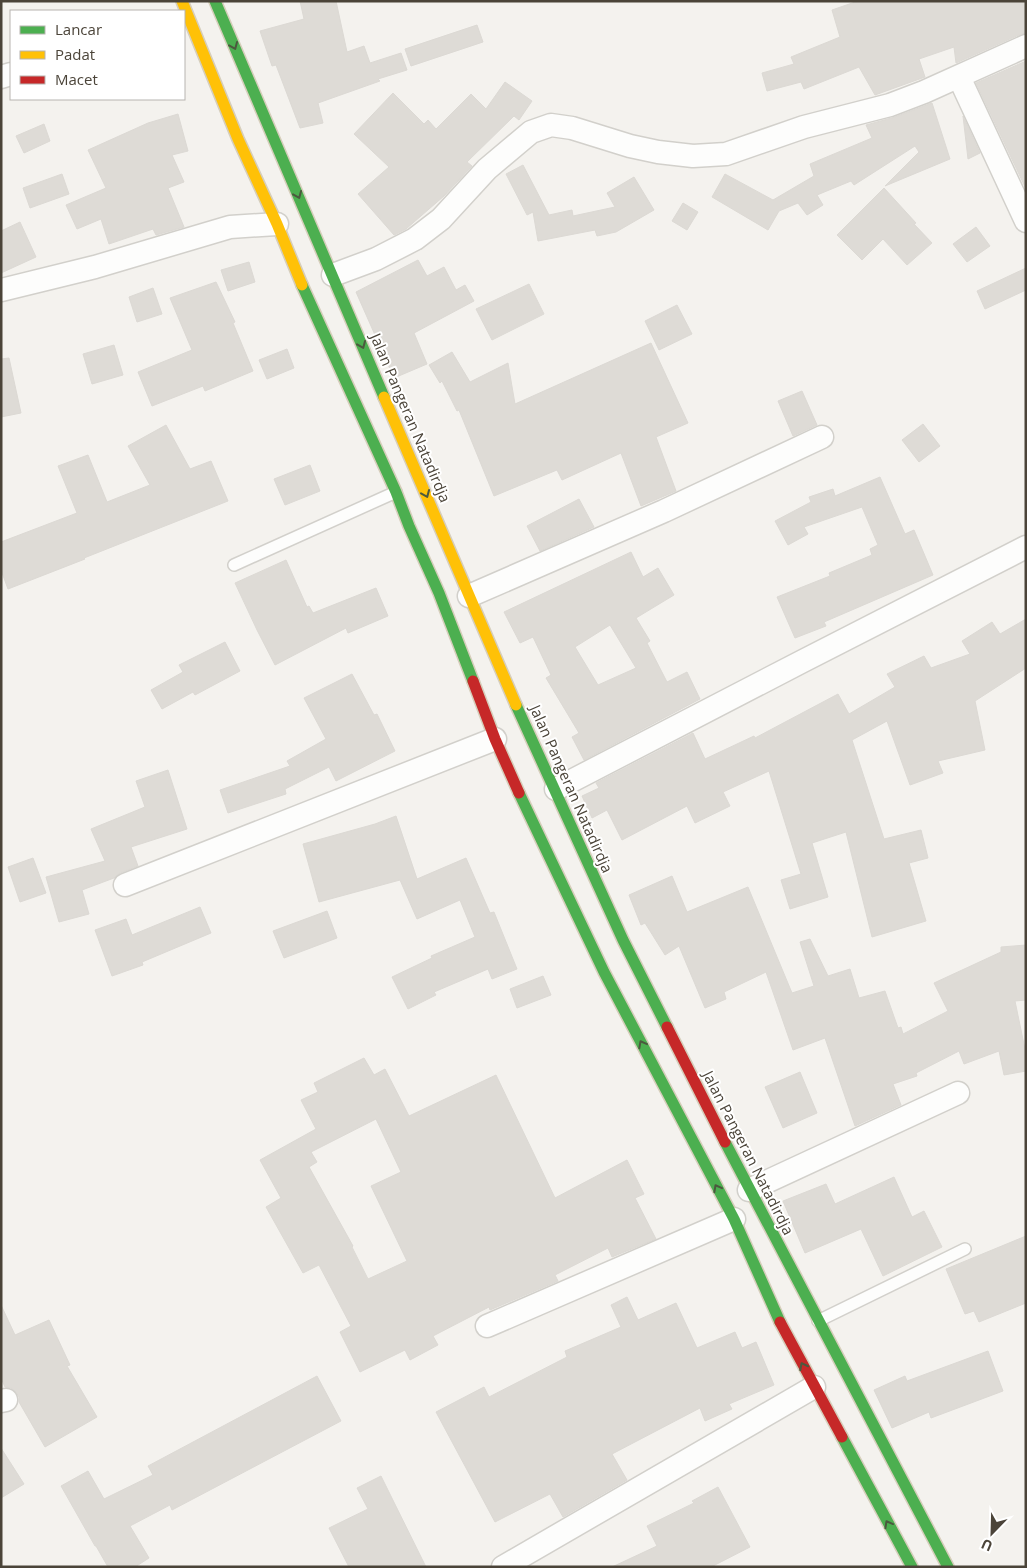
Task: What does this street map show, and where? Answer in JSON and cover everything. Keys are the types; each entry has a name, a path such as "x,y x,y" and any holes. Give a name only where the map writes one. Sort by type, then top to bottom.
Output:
{"main road":[{"name":"Jalan Pangeran Natadirdja","path":"215,1 265,127 332,275 552,791 623,940 749,1190 948,1567"},
{"path":"185,18 242,137 309,304 396,492 439,593 495,739 529,802 604,972 734,1219 786,1334 912,1567"}],"street":[{"path":"332,275 376,259 415,239 441,220 487,169 531,132 551,125 572,128 630,146 658,152 692,156 726,154 804,127 890,105 959,77 1026,46"},
{"path":"959,77 1026,221"},
{"path":"1,290 95,267 230,227 277,224"},
{"path":"469,596 664,511 822,438"},
{"path":"552,791 803,660 1026,547"},
{"path":"125,885 495,739"},
{"path":"749,1190 958,1094"},
{"path":"487,1326 734,1219"},
{"path":"503,1567 814,1387"}],"lane":[{"path":"234,565 396,492"},
{"path":"818,1321 965,1250"}],"building":[{"path":"300,1 336,1 347,52 364,46 370,63 401,53 407,70 378,79 380,81 318,103 323,123 300,128 276,65 272,66 260,31 304,19"},
{"path":"858,1 1026,1 1026,33 956,63 954,47 919,59 925,77 875,95 859,67 804,89 801,82 767,91 762,73 794,64 791,57 840,37 832,10"},
{"path":"477,25 483,42 411,66 405,49"},
{"path":"1026,61 1026,189 976,83"},
{"path":"505,82 532,101 519,120 514,116 467,162 472,166 444,196 406,229 394,235 358,194 389,167 354,134 393,93 424,124 428,120 436,129 471,94 486,109"},
{"path":"932,103 950,159 885,186 919,152 915,146 854,185 851,181 817,195 823,205 807,215 798,203 779,211 768,230 712,197 725,174 773,200 814,176 810,164 872,138 866,125 895,117"},
{"path":"178,114 188,151 172,155 184,182 168,188 184,227 156,235 153,229 109,244 101,219 77,229 66,205 106,188 88,150 148,123"},
{"path":"963,116 980,153 968,159"},
{"path":"44,124 50,141 24,153 16,136"},
{"path":"523,165 549,215 572,210 573,216 615,207 607,193 634,177 654,210 616,232 597,236 595,230 538,241 533,212 527,215 506,174"},
{"path":"62,174 69,194 30,208 23,188"},
{"path":"884,188 932,243 907,265 883,239 862,260 837,235"},
{"path":"683,203 698,212 687,230 672,221"},
{"path":"20,222 36,257 1,273 1,231"},
{"path":"976,227 990,246 967,262 953,244"},
{"path":"418,260 427,276 444,267 456,290 465,285 474,301 414,333 427,364 394,378 356,292"},
{"path":"249,262 255,282 228,291 221,270"},
{"path":"1026,268 1026,290 985,309 977,291"},
{"path":"216,282 235,322 233,323 253,371 205,391 203,386 152,406 138,372 192,350 170,298"},
{"path":"529,284 544,314 492,340 476,309"},
{"path":"153,288 162,314 137,322 129,297"},
{"path":"677,305 692,334 659,350 645,321"},
{"path":"651,343 688,423 656,437 676,491 641,506 621,453 562,480 557,470 494,496 459,410 457,411 442,381 440,383 429,365 452,352 470,382 508,363 515,404"},
{"path":"114,345 123,375 92,384 83,354"},
{"path":"287,349 294,368 267,379 259,360"},
{"path":"9,358 21,413 1,417 1,359"},
{"path":"802,391 817,425 793,436 778,401"},
{"path":"923,424 940,446 919,462 902,440"},
{"path":"166,425 190,469 211,461 228,501 8,589 1,570 1,542 77,513 58,466 88,455 107,502 150,485 128,446"},
{"path":"310,465 320,491 285,505 274,479"},
{"path":"880,477 905,534 914,530 933,575 824,622 826,626 795,638 777,597 830,576 829,573 872,555 870,549 878,545 862,507 804,527 808,534 788,545 775,521 811,502 809,497 833,489 835,496"},
{"path":"579,499 594,527 540,551 527,526"},
{"path":"631,552 643,577 658,568 674,595 636,618 650,641 647,643 667,682 687,672 700,699 584,760 572,737 579,733 546,678 551,675 533,637 520,643 504,612","holes":["610,625 636,668 598,685 575,647"]},
{"path":"286,560 307,607 309,606 313,613 376,588 388,616 348,633 346,628 275,665 235,583"},
{"path":"1026,619 1026,668 975,701 985,750 938,761 943,773 910,785 887,721 852,740 884,839 921,830 928,858 909,863 926,921 872,937 846,832 812,843 828,897 790,909 781,880 801,874 769,771 723,792 730,806 695,823 687,806 622,840 607,810 592,818 582,796 599,788 596,783 693,733 705,759 754,736 755,738 838,694 849,714 895,687 887,674 924,656 931,668 970,654 962,641 992,622 1000,634"},
{"path":"225,642 240,671 195,695 193,692 162,709 151,690 183,672 179,665"},
{"path":"352,674 374,715 377,714 395,751 336,781 329,767 285,789 286,794 228,813 220,790 290,766 287,761 326,739 304,698"},
{"path":"168,770 187,829 131,847 138,866 120,873 114,878 82,890 89,914 59,922 46,877 105,861 91,829 145,807 136,781"},
{"path":"396,816 417,879 466,858 490,913 494,912 517,969 492,979 488,969 434,992 436,995 408,1009 392,977 432,958 431,956 475,937 460,900 417,919 400,880 319,902 303,844 375,824"},
{"path":"33,858 46,893 20,902 8,867"},
{"path":"672,876 687,912 748,887 792,993 814,986 800,942 810,939 828,976 850,969 859,998 885,991 898,1028 901,1027 903,1034 948,1011 934,983 1001,952 1001,947 1026,945 1026,1000 1015,1001 1026,1054 1026,1071 1004,1075 999,1051 964,1064 959,1051 916,1073 917,1076 893,1084 901,1105 855,1126 825,1038 793,1050 766,972 724,992 726,999 705,1008 679,946 665,955 645,923 641,925 629,895"},
{"path":"200,907 211,933 142,962 143,965 112,976 95,930 126,919 132,935"},
{"path":"327,911 337,938 284,958 273,931"},
{"path":"543,976 551,995 517,1008 510,989"},
{"path":"364,1058 374,1075 385,1069 409,1116 496,1075 555,1198 627,1160 644,1194 635,1198 656,1239 612,1257 608,1248 555,1275 558,1281 490,1310 489,1307 433,1336 438,1345 410,1360 405,1350 360,1372 340,1332 351,1326 319,1265 303,1273 266,1207 281,1198 260,1160 316,1129 301,1100 318,1092 314,1083","holes":["376,1119 401,1172 371,1186 407,1261 368,1279 353,1246 309,1167 317,1162 311,1152"]},
{"path":"800,1072 817,1113 783,1128 765,1087"},
{"path":"894,1177 912,1217 924,1211 942,1247 883,1276 861,1229 805,1253 783,1201 826,1184 835,1204"},
{"path":"1026,1236 1026,1303 979,1322 974,1311 965,1314 946,1269"},
{"path":"627,1297 638,1320 676,1303 697,1348 735,1332 742,1348 756,1342 774,1385 729,1404 732,1409 705,1421 700,1408 612,1454 627,1480 563,1517 550,1494 495,1522 436,1412 484,1387 489,1397 567,1357 565,1351 621,1327 611,1305"},
{"path":"1,1305 15,1335 49,1320 70,1365 67,1366 97,1417 45,1447 19,1402 16,1392 11,1388 5,1387 1,1378"},
{"path":"988,1351 1003,1391 931,1418 929,1412 892,1428 874,1390 905,1376 907,1381"},
{"path":"317,1376 341,1421 172,1510 170,1505 130,1526 149,1558 135,1567 108,1567 61,1486 88,1471 104,1499 153,1475 148,1466"},
{"path":"1,1448 24,1484 1,1498"},
{"path":"381,1476 426,1567 349,1567 329,1528 368,1509 357,1488"},
{"path":"718,1487 750,1547 711,1567 612,1567 657,1546 647,1526 694,1503 692,1501"}],"traffic: fast":[{"path":"215,1 384,397"},
{"path":"302,285 396,492 439,593 473,681"},
{"path":"516,705 623,940 667,1027"},
{"path":"519,793 604,972 734,1219 780,1322"},
{"path":"725,1142 948,1567"},
{"path":"842,1437 912,1567"}],"traffic: slow":[{"path":"182,1 238,139 277,224 302,285"},
{"path":"384,397 516,705"}],"traffic: jam":[{"path":"473,681 495,739 519,793"},
{"path":"667,1027 725,1142"},
{"path":"780,1322 842,1437"}]}
